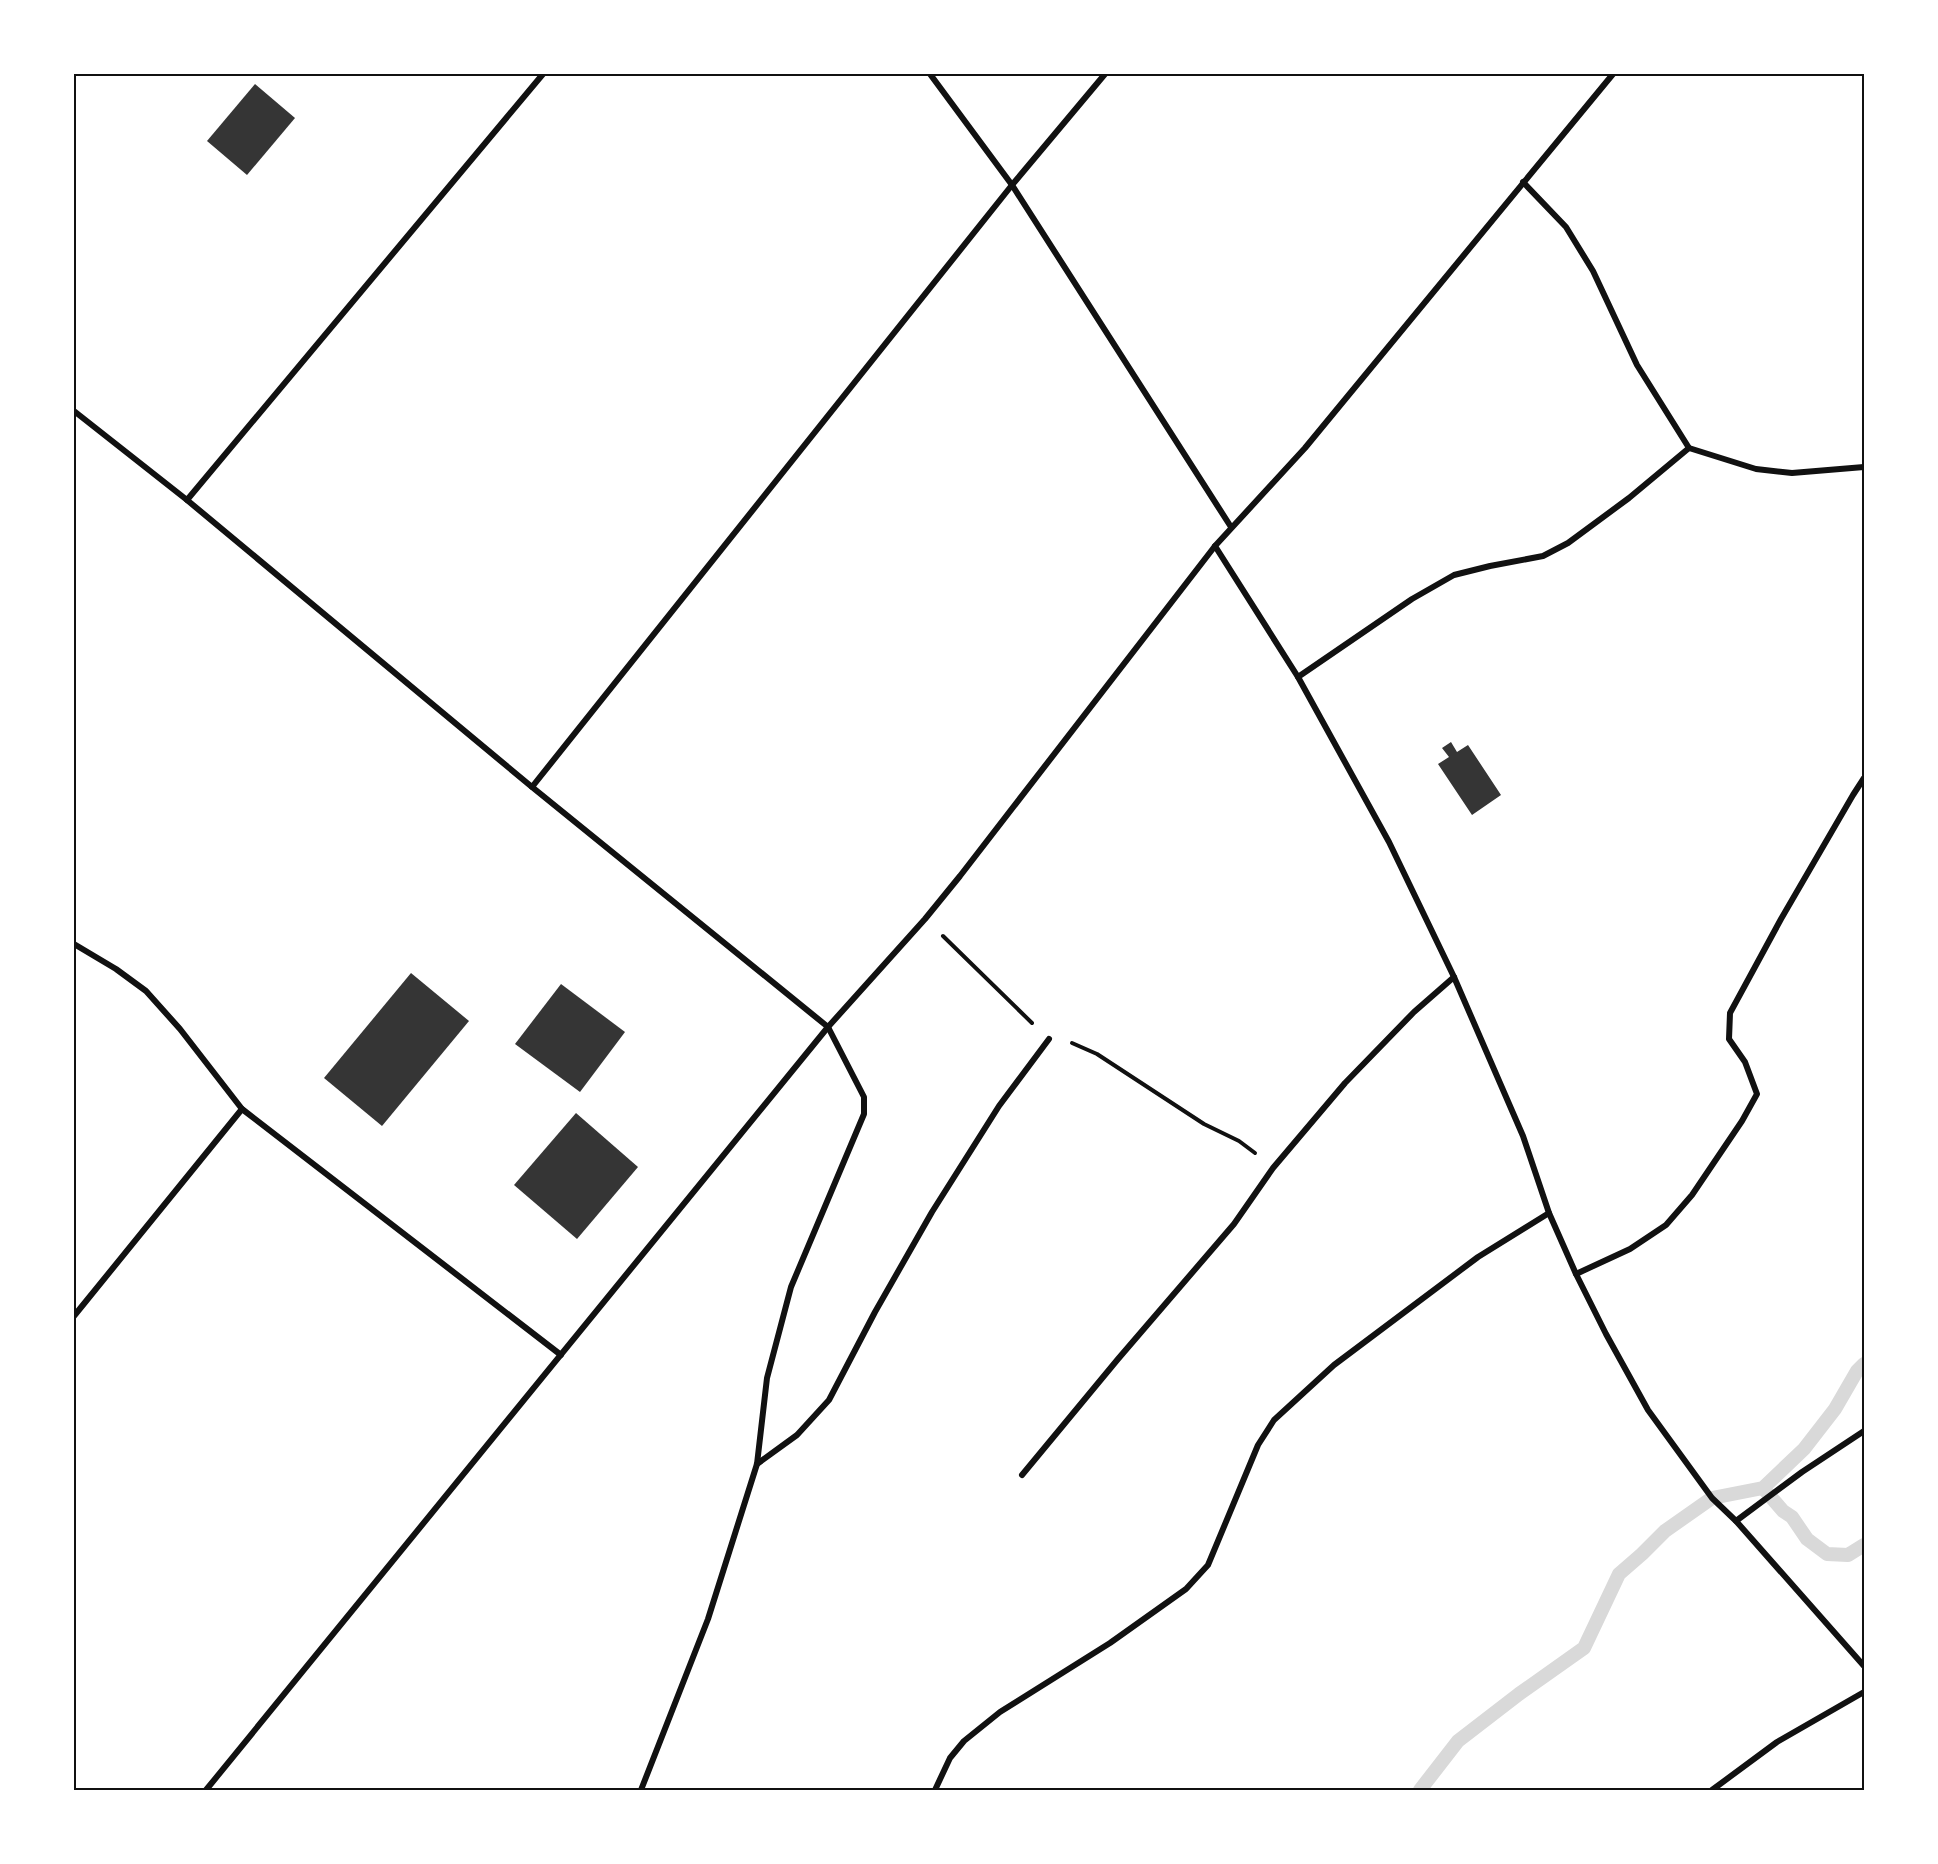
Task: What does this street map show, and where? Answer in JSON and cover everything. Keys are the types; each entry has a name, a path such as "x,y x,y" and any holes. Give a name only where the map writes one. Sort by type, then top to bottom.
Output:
{"street":[{"path":"187,500 543,74"},
{"path":"930,74 1012,185 1231,527"},
{"path":"532,787 1012,185 1105,74"},
{"path":"206,1791 828,1027 925,919 1215,546 1305,448 1613,74"},
{"path":"1523,182 1566,227 1593,271 1637,364 1689,448 1756,469 1792,473 1864,467"},
{"path":"74,411 187,500 532,787 828,1027 864,1097 864,1114 791,1287 767,1378 757,1464 708,1619 641,1791"},
{"path":"1299,677 1412,599 1454,575 1543,556 1568,543 1629,498 1689,448"},
{"path":"1215,546 1299,677 1389,842 1454,977 1523,1136 1549,1213 1576,1274 1605,1334 1648,1410 1712,1498 1736,1521 1864,1666"},
{"path":"1576,1274 1630,1249 1666,1225 1692,1195 1752,1103 1757,1094 1744,1062 1729,1039 1730,1013 1781,919 1864,778"},
{"path":"74,944 116,969 146,991 180,1029 242,1109 561,1355"},
{"path":"1022,1475 1234,1224 1273,1168 1345,1083 1414,1012 1454,977"},
{"path":"757,1464 797,1435 829,1400 875,1312 932,1212 999,1106 1049,1039"},
{"path":"74,1316 242,1109"},
{"path":"935,1791 950,1758 964,1741 1000,1712 1110,1643 1186,1589 1208,1565 1258,1445 1274,1420 1334,1365 1478,1257 1549,1213"},
{"path":"1736,1521 1802,1472 1864,1431"},
{"path":"1712,1791 1776,1742 1864,1692"}],"path":[{"path":"925,919 1049,1039 1074,1044 1097,1054 1204,1124 1239,1140 1273,1168"}],"building":[{"path":"255,84 295,118 247,175 207,141"},
{"path":"1451,742 1457,752 1468,745 1501,795 1472,815 1438,764 1449,757 1442,748"},
{"path":"411,973 469,1021 382,1126 324,1078"},
{"path":"561,984 625,1032 580,1092 515,1044"},
{"path":"576,1113 638,1167 577,1239 514,1185"}],"waterway":[{"path":"1420,1790 1458,1741 1584,1648 1619,1574 1665,1531 1712,1498 1763,1488 1804,1449 1835,1409 1857,1371 1864,1364"},
{"path":"1763,1488 1783,1511 1792,1517 1807,1539 1827,1554 1848,1555 1864,1545"}]}
